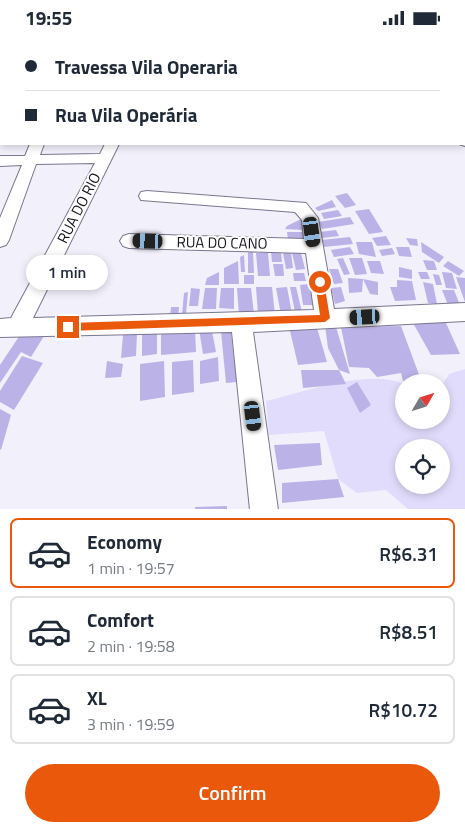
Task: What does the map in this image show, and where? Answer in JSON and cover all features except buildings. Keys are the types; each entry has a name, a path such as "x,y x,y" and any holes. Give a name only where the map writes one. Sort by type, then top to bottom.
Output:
{"street":[{"path":"0,241 37,145"},
{"path":"0,161 32,160 109,151"},
{"name":"RUA DO RIO","path":"9,327 109,151"},
{"path":"147,196 300,207 310,218 325,318"},
{"name":"RUA DO CANO","path":"130,241 314,246"},
{"path":"9,327 50,328 241,323 465,312"},
{"path":"241,323 264,509"}],"shaded area":[{"path":"465,369 465,509 408,509 386,490 357,493 338,479 324,431 269,435 266,401 336,383 373,379 395,381 395,429 450,429 449,374"}],"route":[{"path":"68,327 241,323 325,318 320,282"}]}
